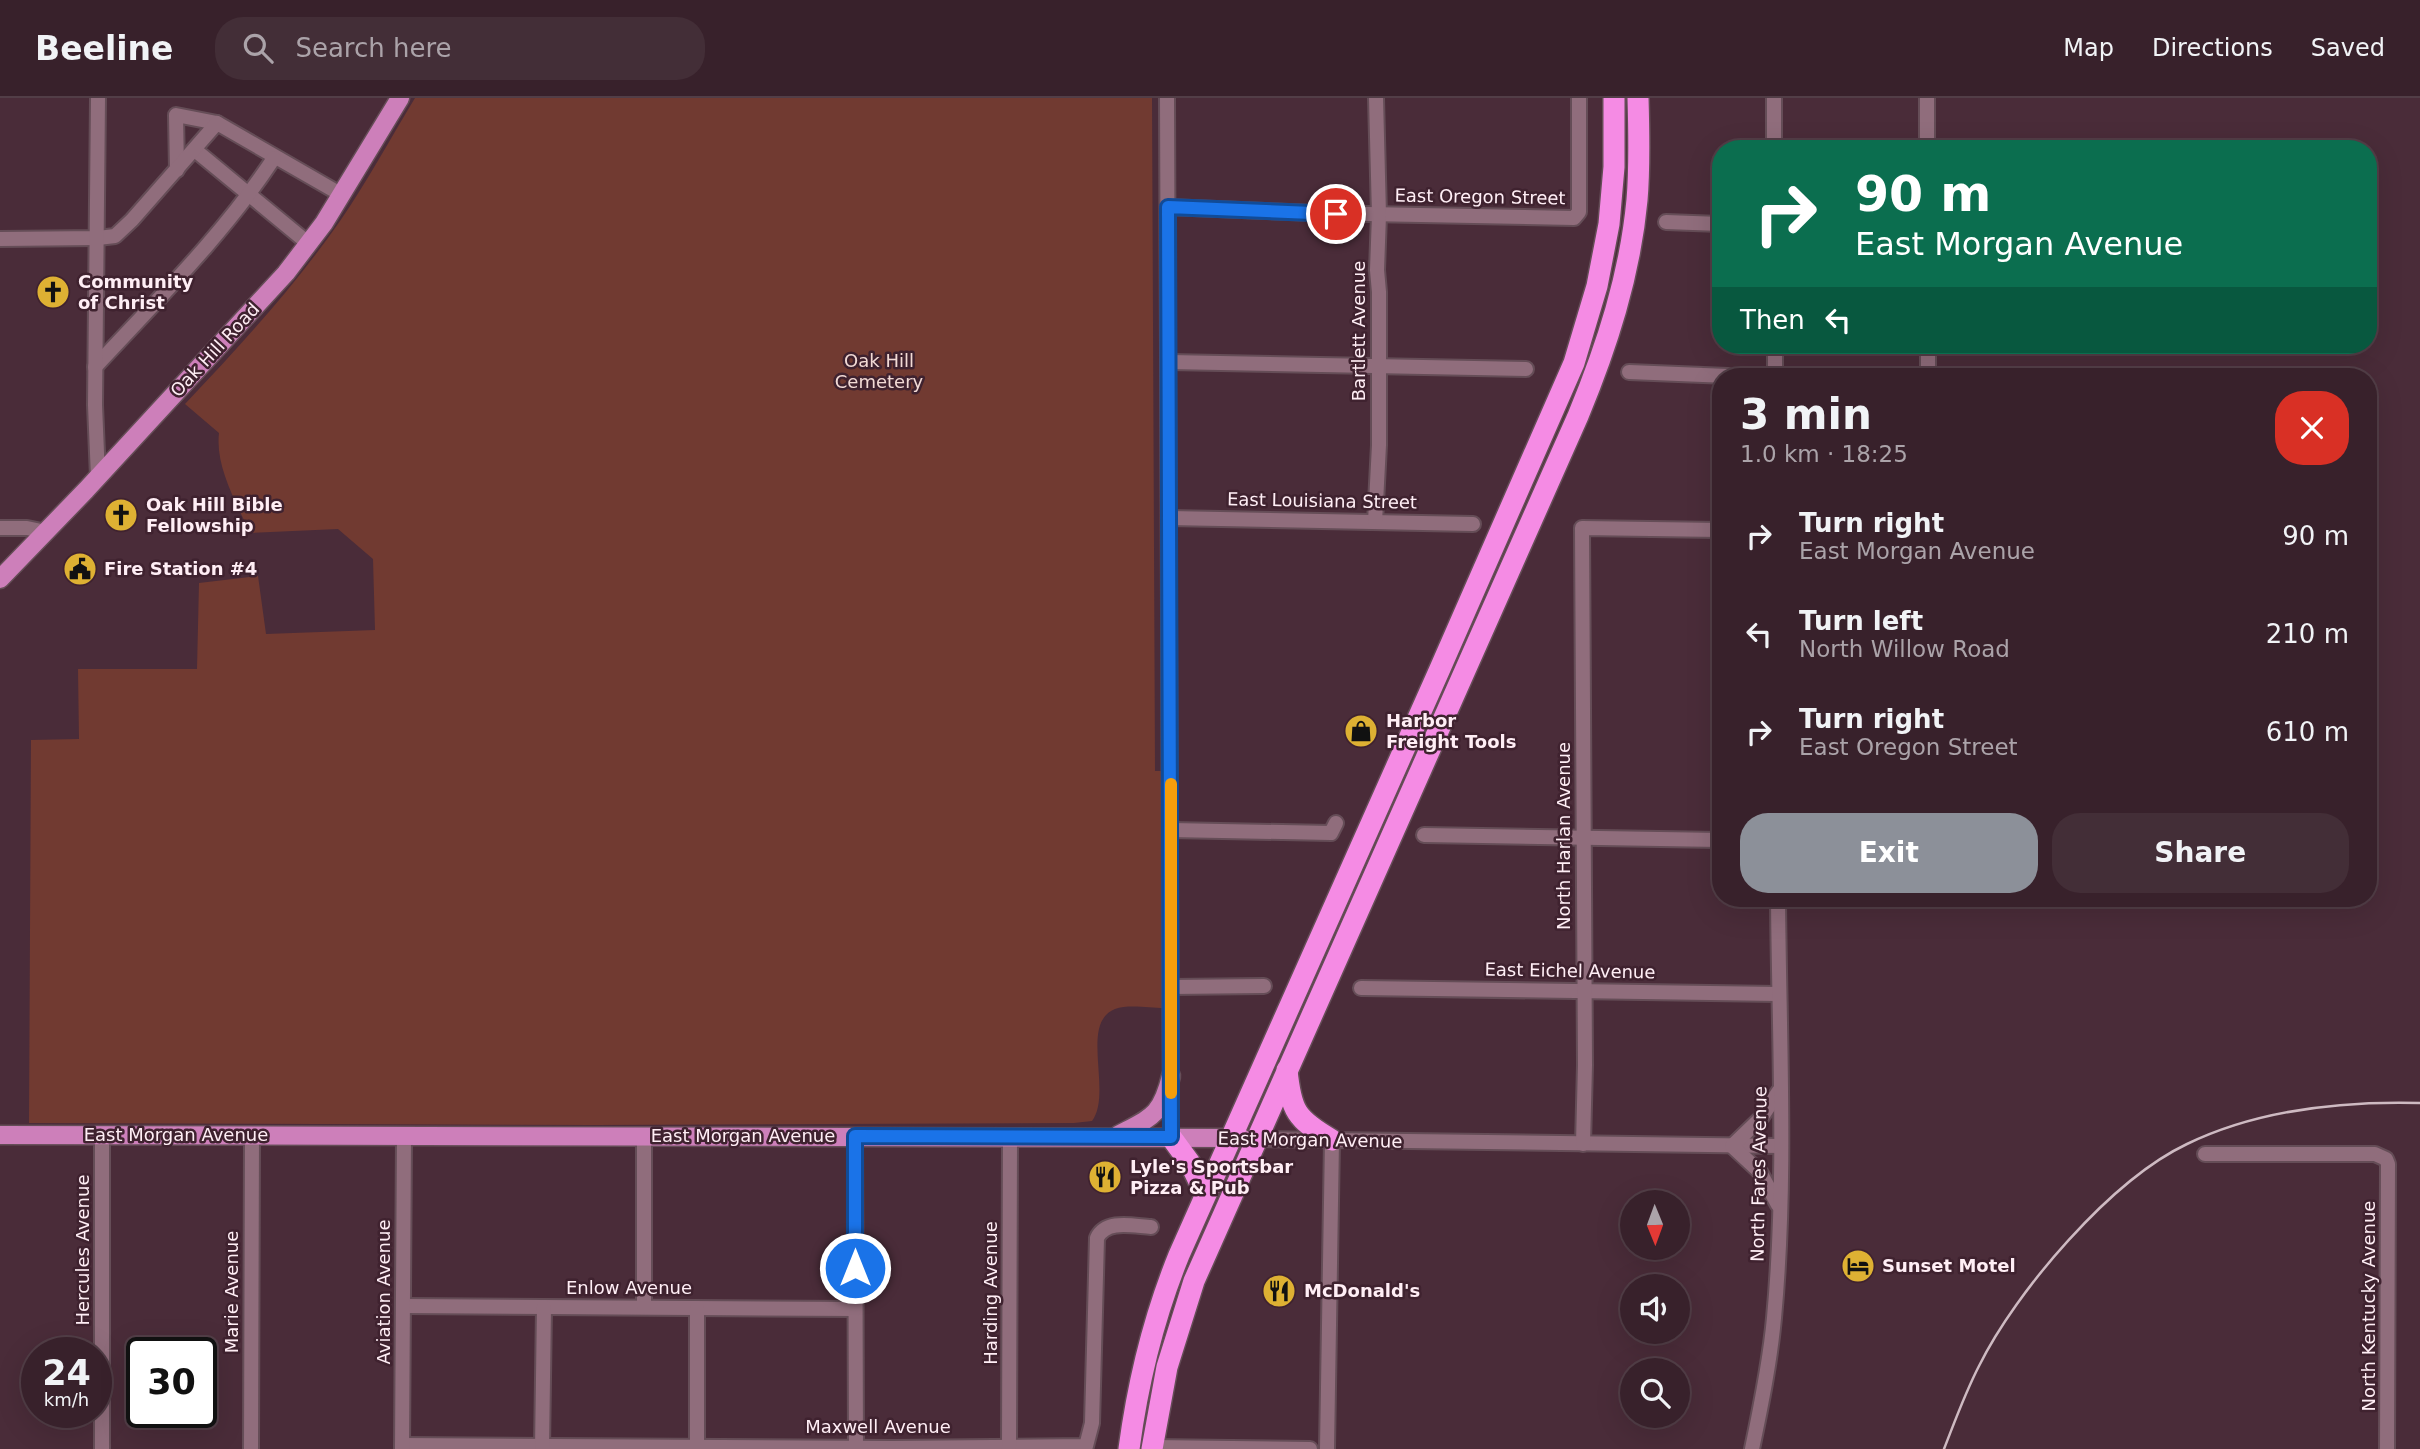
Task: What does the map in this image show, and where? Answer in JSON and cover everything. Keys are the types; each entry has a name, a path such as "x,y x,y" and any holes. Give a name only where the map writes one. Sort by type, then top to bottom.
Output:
{"highway":[{"path":"1129,1449 1140,1378 1156,1314 1205,1194 1440,671 1574,363 1597,286 1609,224 1614,167 1614,98"},
{"path":"1152,1448 1167,1367 1183,1310 1206,1251 1578,416 1604,351 1625,274 1635,213 1639,98"},
{"path":"1287,1070 1294,1109 1304,1121 1332,1140"},
{"path":"1171,1137 1190,1164 1205,1194"}],"main road":[{"name":"Oak Hill Road","path":"0,579 271,290 309,244 342,195 400,98"},
{"path":"1113,1137 1158,1111 1166,1098 1171,1076"},
{"name":"East Morgan Avenue","path":"0,1135 1256,1139"}],"street":[{"path":"98,98 95,367 98,477"},
{"path":"1167,98 1171,1137"},
{"name":"Bartlett Avenue","path":"1375,522 1379,445 1376,98"},
{"name":"East Oregon Street","path":"1168,207 1379,215 1574,218 1578,212 1579,98"},
{"path":"1774,98 1774,140"},
{"path":"1927,98 1927,140"},
{"path":"177,170 176,115 217,123 342,195"},
{"path":"0,239 98,238 118,233 217,123"},
{"path":"195,150 309,244"},
{"path":"95,367 250,195 274,158"},
{"path":"1666,222 1712,224"},
{"path":"1169,362 1526,369"},
{"path":"1629,372 1712,375"},
{"name":"East Louisiana Street","path":"1169,518 1473,524"},
{"path":"0,528 27,528 46,532"},
{"name":"North Harlan Avenue","path":"1583,1144 1582,528 1712,530"},
{"path":"1171,830 1334,828"},
{"path":"1424,835 1712,840"},
{"name":"North Fares Avenue","path":"1752,1449 1766,1383 1774,1321 1780,1209 1778,907"},
{"path":"1171,987 1264,986"},
{"name":"East Eichel Avenue","path":"1362,988 1779,994"},
{"path":"1780,1090 1761,1118 1732,1146 1760,1172 1780,1209"},
{"name":"Hercules Avenue","path":"102,1135 102,1449"},
{"name":"Marie Avenue","path":"251,1449 252,1135"},
{"name":"Aviation Avenue","path":"402,1447 404,1136"},
{"path":"643,1307 644,1136"},
{"path":"855,1136 856,1448"},
{"name":"Harding Avenue","path":"1009,1447 1010,1137"},
{"name":"East Morgan Avenue","path":"1256,1139 1780,1146"},
{"path":"1328,1449 1332,1140"},
{"name":"North Kentucky Avenue","path":"2205,1154 2375,1154 2382,1156 2388,1164 2387,1449"},
{"name":"Maxwell Avenue","path":"402,1447 1086,1446 1092,1423 1097,1238 1107,1227 1151,1227"},
{"name":"Enlow Avenue","path":"403,1306 855,1309"},
{"path":"542,1448 544,1307"},
{"path":"697,1308 697,1448"},
{"path":"1152,1448 1310,1449"}],"green space":[{"name":"Oak Hill Cemetery","path":"415,98 1152,98 1155,771 1165,771 1164,1008 1133,1006 1115,1009 1105,1017 1099,1028 1097,1043 1099,1094 1098,1109 1092,1121 595,1125 29,1123 31,740 79,739 78,669 197,669 199,583 258,576 266,634 375,630 373,559 338,529 250,533 224,472 220,459 219,433 185,404 266,316 304,269 360,191"}],"railway":[{"path":"1944,1449 1979,1366 2016,1305 2068,1240 2128,1183 2158,1161 2214,1132 2271,1116 2331,1106 2420,1103"}],"slow traffic":[{"path":"1171,784 1171,1093"}],"place":[{"name":"Community of Christ","path":"53,292"},
{"name":"Oak Hill Bible Fellowship","path":"121,515"},
{"name":"Fire Station #4","path":"80,569"},
{"name":"Harbor Freight Tools","path":"1361,731"},
{"name":"Lyle's Sportsbar Pizza & Pub","path":"1105,1177"},
{"name":"Sunset Motel","path":"1858,1266"},
{"name":"McDonald's","path":"1279,1291"}],"route":[{"path":"855,1268 855,1136 1171,1137 1168,207 1336,214"}]}
